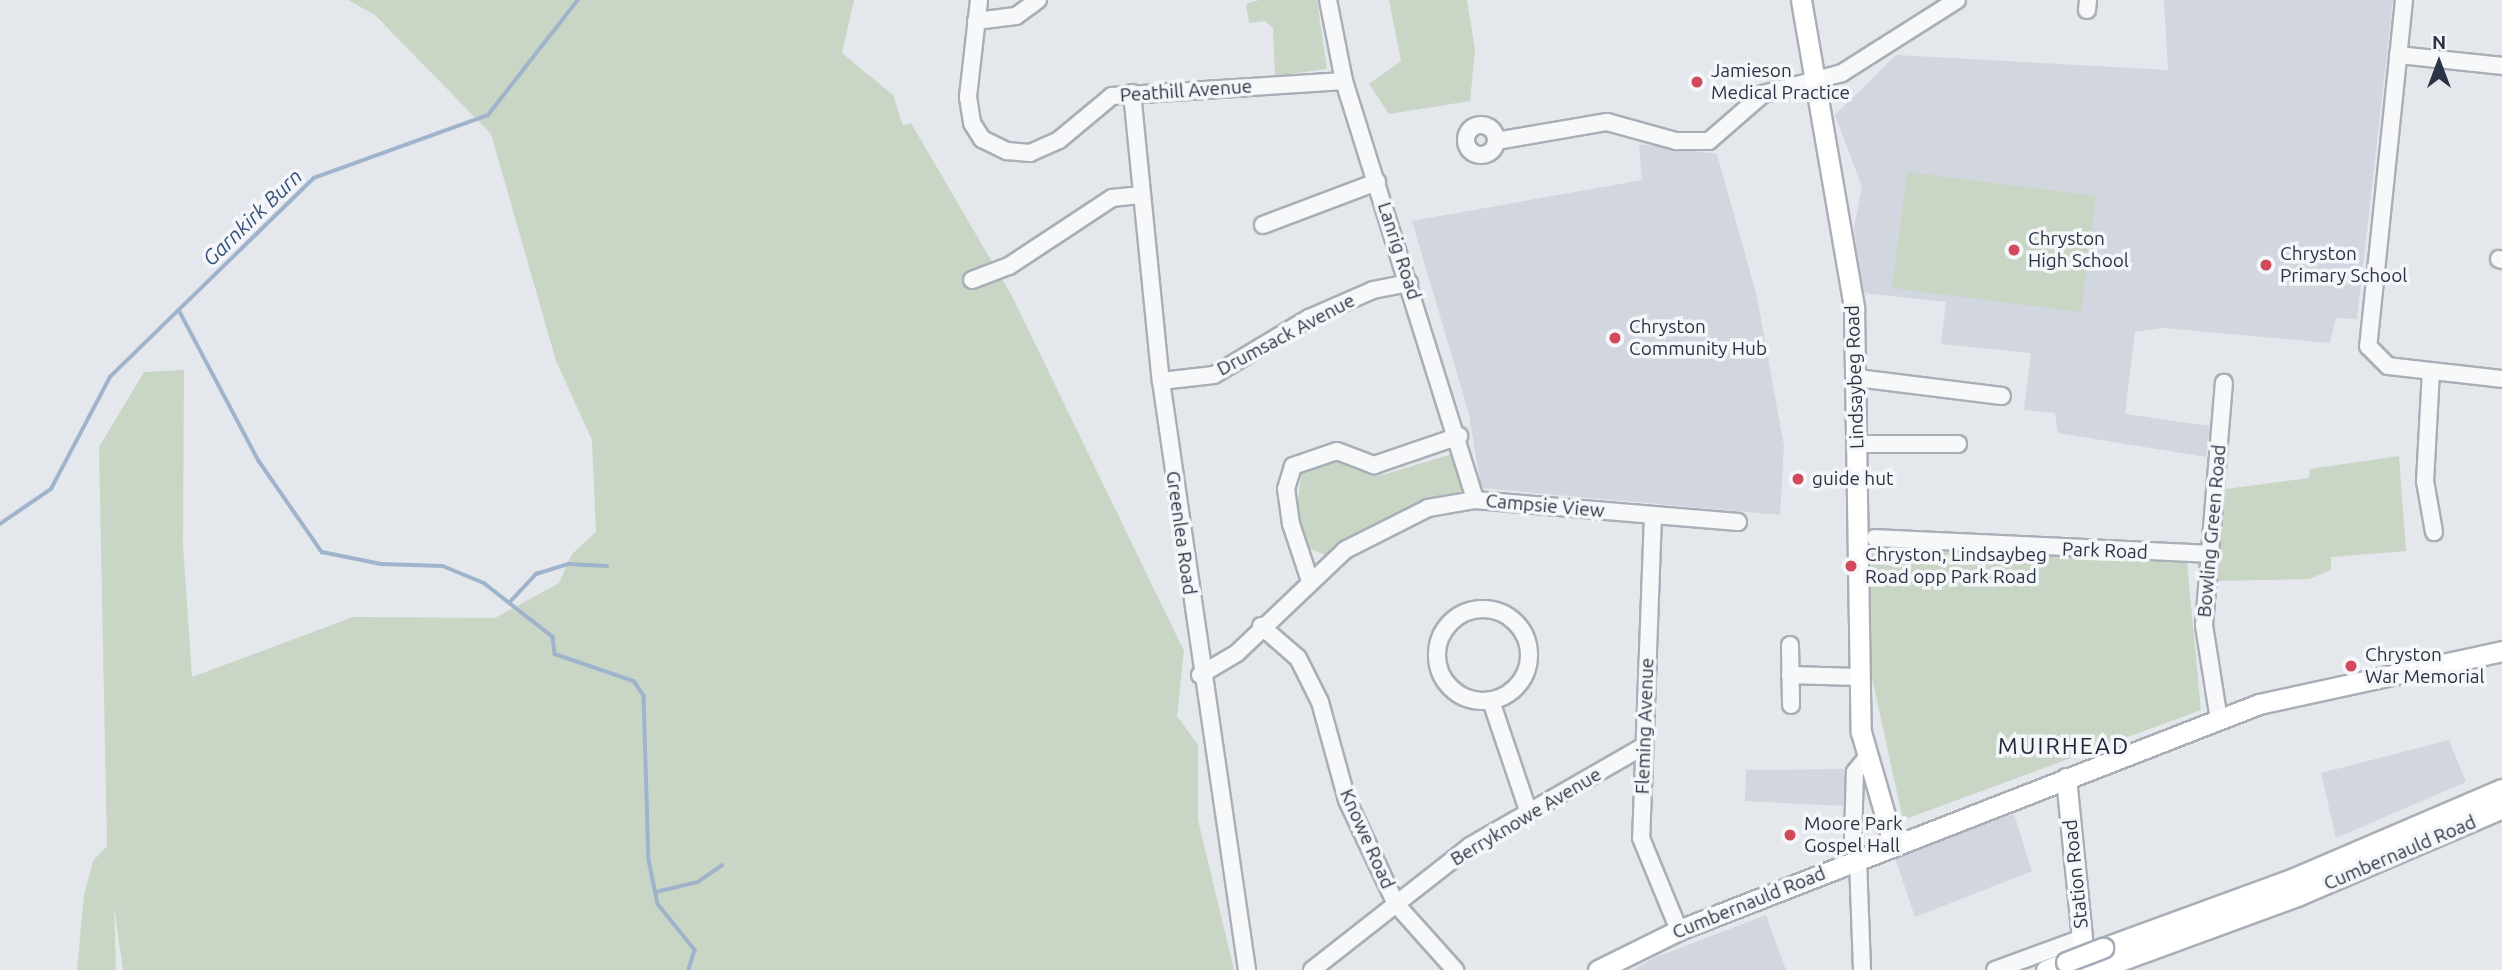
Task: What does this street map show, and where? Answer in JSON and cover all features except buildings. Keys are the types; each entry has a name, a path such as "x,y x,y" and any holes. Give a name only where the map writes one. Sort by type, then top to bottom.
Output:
{"main road":[{"name":"Lindsaybeg Road","path":"1801,0 1818,81 1854,308 1857,378 1857,677 1867,757 1894,846"},
{"name":"Cumbernauld Road","path":"1598,970 1679,930 2259,705 2502,651"},
{"name":"Station Road","path":"2066,778 2085,970"},
{"path":"2046,970 2066,962 2101,961 2502,789"},
{"name":"Cumbernauld Road","path":"2101,961 2297,896 2502,808"}],"street":[{"name":"Peathill Avenue","path":"979,0 968,97 982,139 1030,153 1059,140 1093,106 1132,93 1344,81"},
{"path":"976,21 995,23 1038,0"},
{"name":"Lanrig Road","path":"1328,0 1344,81 1459,436 1475,500"},
{"path":"2404,0 2368,346 2388,366 2502,379"},
{"path":"1496,141 1607,122 1676,141 1709,141 1763,94 1842,73 1947,3"},
{"path":"2398,55 2502,66"},
{"name":"Greenlea Road","path":"1132,93 1161,381 1200,675 1247,970"},
{"path":"1263,225 1377,181"},
{"path":"972,279 1009,265 1112,198 1142,195"},
{"name":"Drumsack Avenue","path":"1161,381 1214,375 1310,318 1409,283"},
{"path":"2431,371 2425,481 2434,532"},
{"path":"1857,378 2002,396"},
{"name":"Bowling Green Road","path":"2219,720 2204,625 2224,383"},
{"path":"1310,581 1291,524 1286,489 1293,466 1338,451 1374,466 1459,436"},
{"path":"1857,444 1958,444"},
{"name":"Campsie View","path":"1200,675 1237,653 1261,626 1345,550 1428,508 1475,500 1738,522"},
{"name":"Fleming Avenue","path":"1653,515 1641,838 1679,930"},
{"name":"Park Road","path":"1875,538 2210,554"},
{"path":"1496,610 1517,622 1530,653 1518,687 1492,701 1460,695 1438,665 1444,631 1469,611 1496,610"},
{"name":"Knowe Road","path":"1261,626 1298,658 1320,702 1347,800 1396,904 1455,970"},
{"path":"1790,645 1791,705"},
{"path":"1790,675 1857,677"},
{"path":"1492,701 1529,813"},
{"name":"Berryknowe Avenue","path":"1312,970 1470,846 1644,746"},
{"name":"Lindsaybeg Road","path":"1857,829 1855,772 1867,757"},
{"path":"1857,860 1862,970"},
{"path":"1995,970 2082,938"}],"shaded area":[{"name":"Chryston High School","path":"2164,0 2393,0 2357,319 2336,318 2330,343 2163,328 2135,332 2125,414 2210,426 2206,457 2058,433 2055,413 2024,410 2031,353 1941,344 1946,302 1863,293 1854,228 1862,187 1835,115 1896,55 2168,70"},
{"path":"1639,144 1717,154 1757,297 1784,446 1780,515 1481,488 1469,414 1412,221 1642,180"},
{"path":"2449,740 2466,782 2336,838 2321,773"},
{"path":"1846,769 1845,806 1745,801 1746,770"},
{"path":"2014,814 2032,871 1915,917 1894,855"},
{"path":"1766,915 1786,970 1633,970 1654,958"}],"green space":[{"path":"348,0 854,0 842,53 893,95 903,126 911,123 1012,296 1184,651 1177,716 1198,745 1198,820 1234,970 123,970 114,907 116,970 77,970 84,895 93,861 107,846 99,447 144,372 184,370 183,545 192,677 353,617 495,618 559,583 572,554 596,532 592,440 556,361 491,134 375,15"},
{"path":"1259,0 1317,0 1327,69 1275,76 1273,28 1265,21 1249,23 1246,4"},
{"path":"1389,0 1467,0 1475,50 1470,101 1389,114 1369,84 1401,61"},
{"path":"1907,172 2096,196 2081,312 1892,288"},
{"path":"1452,454 1462,475 1461,492 1328,556 1305,547 1296,515 1302,470 1333,461 1379,476"},
{"path":"2399,456 2406,551 2331,557 2331,570 2309,579 2215,581 2219,490 2309,478 2310,469"},
{"path":"1868,548 2187,563 2201,710 1903,820 1871,673"}],"waterway":[{"name":"Garnkirk Burn","path":"0,524 51,489 110,377 314,178 488,115 578,0"},
{"path":"179,310 259,461 322,552 381,564 443,566 484,583 553,637 555,654 634,681 644,696 649,860 658,904 695,950 689,970"},
{"path":"509,603 536,574 568,564 607,566"},
{"path":"656,892 698,882 722,865"}],"place":[{"name":"Jamieson Medical Practice","path":"1697,82"},
{"name":"Chryston High School","path":"2014,250"},
{"name":"Chryston Primary School","path":"2266,265"},
{"name":"Chryston Community Hub","path":"1615,338"},
{"name":"guide hut","path":"1798,479"},
{"name":"Chryston, Lindsaybeg Road opp Park Road","path":"1851,566"},
{"name":"Chryston War Memorial","path":"2351,666"},
{"name":"Moore Park Gospel Hall","path":"1790,835"}],"district":[{"name":"MUIRHEAD","path":"2064,746"}]}
